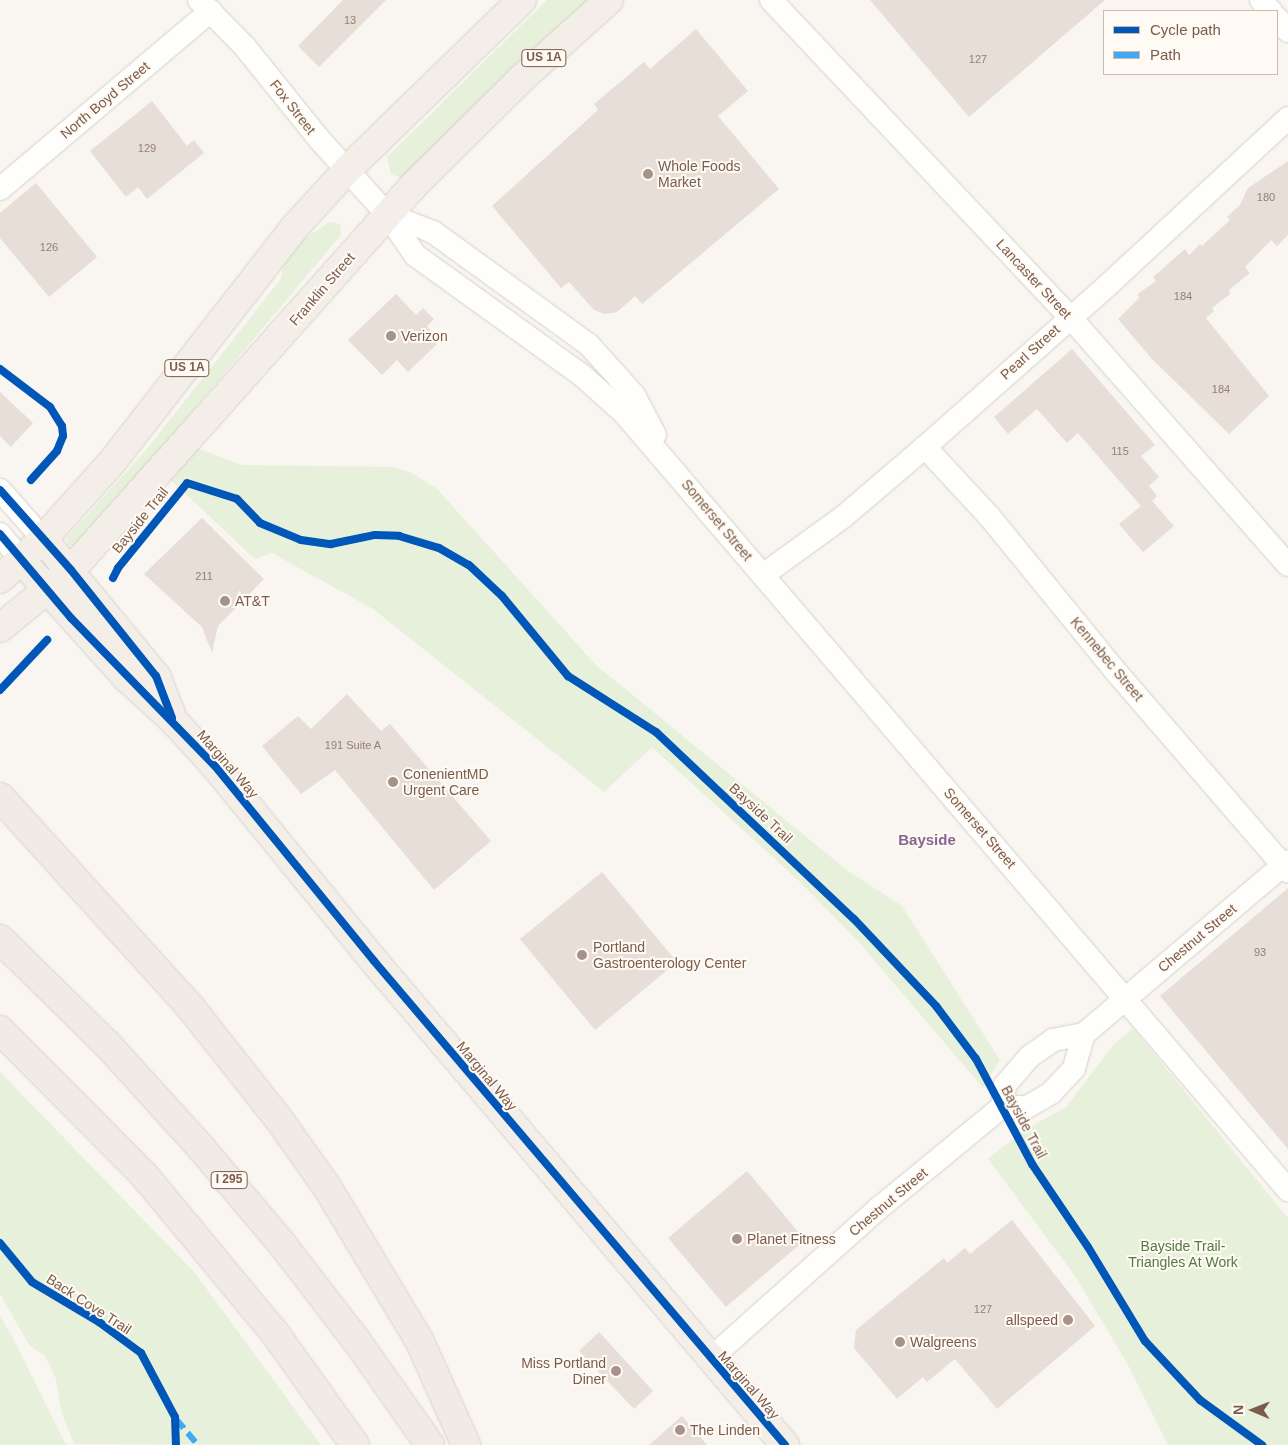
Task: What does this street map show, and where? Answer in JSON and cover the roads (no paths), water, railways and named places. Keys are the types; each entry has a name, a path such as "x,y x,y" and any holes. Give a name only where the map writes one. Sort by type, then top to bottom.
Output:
{"highway":[{"path":"0,797 191,1008 278,1118 327,1187 420,1342 466,1445"},
{"name":"I 295","path":"0,939 106,1043 203,1150 282,1244 356,1340 430,1445"},
{"path":"0,1030 144,1175 198,1237 274,1332 355,1445"}],"main road":[{"name":"US 1A","path":"0,580 43,539 128,442 259,271 347,170 522,0"},
{"name":"Franklin Street","path":"47,590 71,570 387,214 521,78 609,0"},
{"name":"Marginal Way","path":"43,539 71,570 156,676 173,720"},
{"name":"Marginal Way","path":"21,560 127,678 173,720 215,766 380,968 710,1359 785,1445"},
{"name":"US 1A","path":"0,628 47,590"}],"street":[{"name":"Lancaster Street","path":"771,0 1070,317 1288,565"},
{"path":"1261,0 1270,10"},
{"name":"Fox Street","path":"205,6 387,214"},
{"name":"North Boyd Street","path":"0,189 205,6"},
{"path":"1278,19 1288,31"},
{"name":"Pearl Street","path":"763,575 843,517 925,447 1288,118"},
{"name":"Somerset Street","path":"387,214 433,232 589,345 634,395 672,467 1288,1190"},
{"name":"Kennebec Street","path":"925,447 989,516 1117,673 1286,866"},
{"name":"Marginal Way","path":"0,490 43,539"},
{"name":"Marginal Way","path":"0,534 21,560"},
{"name":"Chestnut Street","path":"710,1359 878,1208 1002,1107 1005,1085 1029,1057 1053,1040 1084,1034 1286,866"},
{"path":"1002,1107 1027,1107 1051,1093 1074,1068 1084,1034"}],"place":[{"name":"Whole Foods Market","path":"648,174"},
{"name":"Verizon","path":"391,336"},
{"name":"AT&T","path":"225,601"},
{"name":"ConenientMD Urgent Care","path":"393,782"},
{"name":"Portland Gastroenterology Center","path":"582,955"},
{"name":"Planet Fitness","path":"737,1239"},
{"name":"allspeed","path":"1068,1320"},
{"name":"Walgreens","path":"900,1342"},
{"name":"Miss Portland Diner","path":"616,1371"},
{"name":"The Linden","path":"680,1430"}],"district":[{"name":"Bayside","path":"927,840"}],"park label":[{"name":"Bayside Trail- Triangles At Work","path":"1183,1254"}]}
